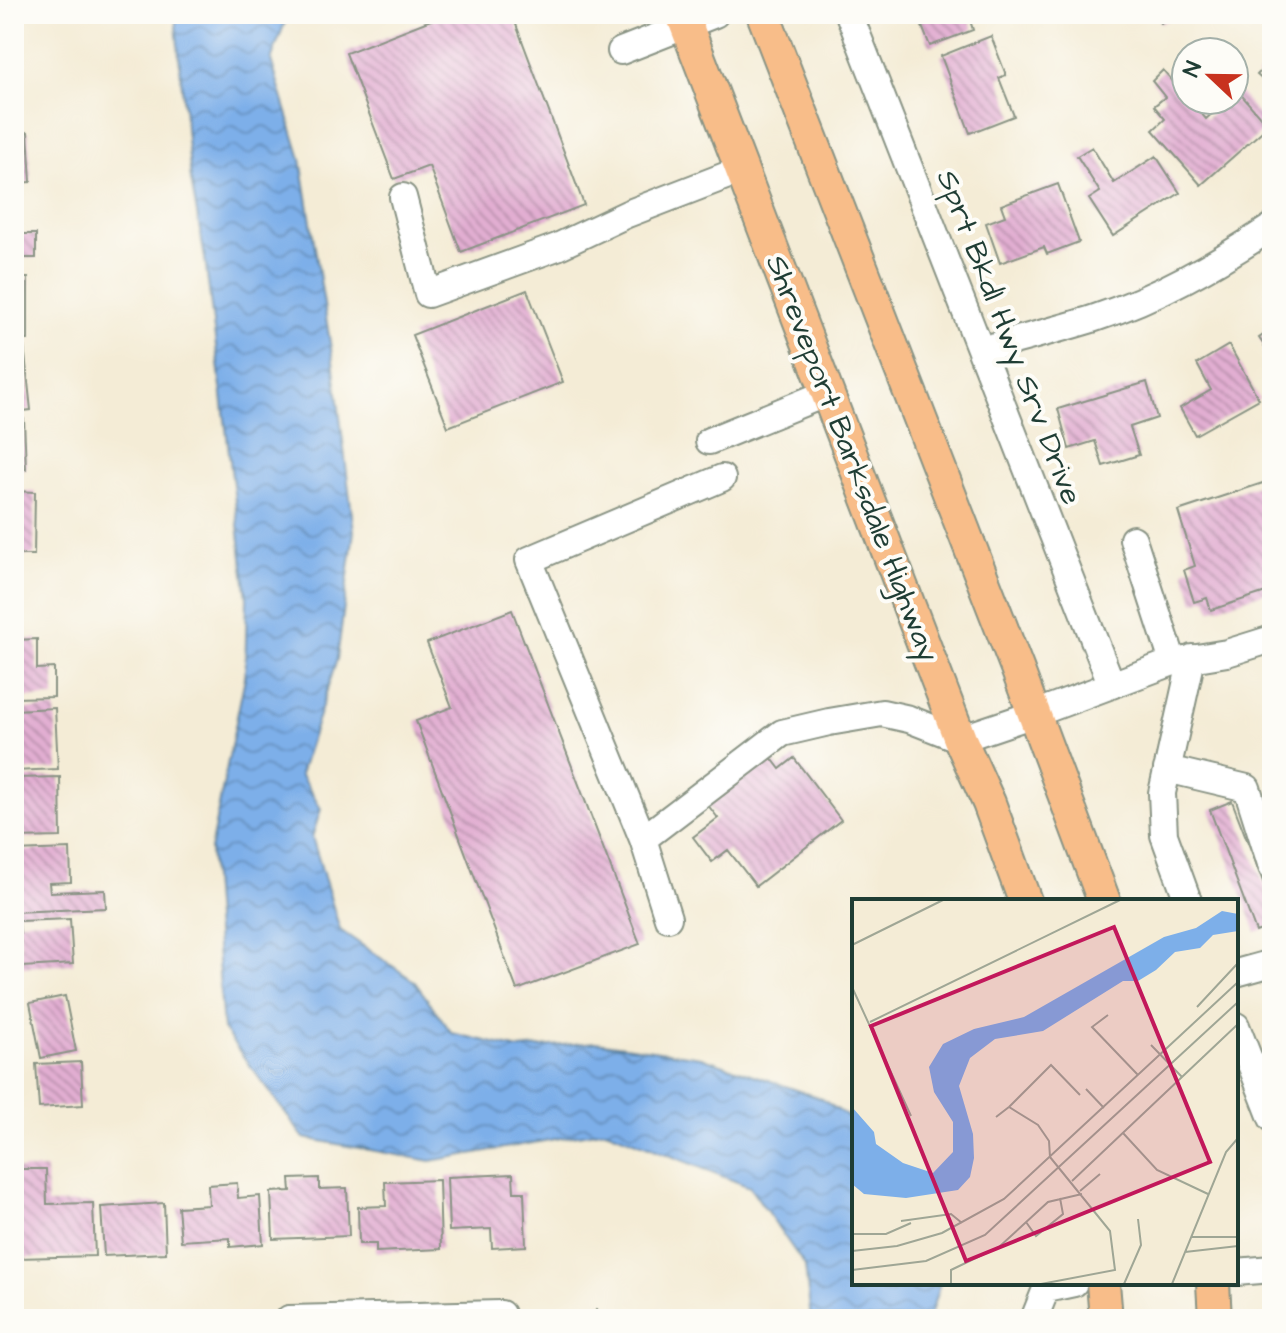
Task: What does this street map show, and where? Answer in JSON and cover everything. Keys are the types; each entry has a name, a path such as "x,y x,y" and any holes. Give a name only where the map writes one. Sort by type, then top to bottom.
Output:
{"main road":[{"path":"763,14 1103,899"},
{"name":"Shreveport Barksdale Highway","path":"694,18 741,170 1024,899"},
{"path":"1103,1285 1106,1319"},
{"path":"1213,1285 1215,1319"}],"street":[{"name":"Sprt Bkdl Hwy Srv Drive","path":"849,14 1111,683"},
{"path":"621,51 694,18"},
{"path":"403,197 428,294 557,247 627,214 741,170"},
{"path":"981,350 1133,304 1222,260 1272,227"},
{"path":"709,441 827,393"},
{"path":"668,918 643,839 529,560 722,478"},
{"path":"1133,539 1182,660 1162,793 1164,835 1187,899"},
{"path":"643,839 782,733 882,713 909,719 960,739 1182,660 1227,653 1272,639"},
{"path":"1167,769 1247,788 1272,867"},
{"path":"1238,972 1272,963"},
{"path":"1238,1031 1272,1118"},
{"path":"1238,1272 1272,1269"},
{"path":"1034,1319 1046,1289 1065,1285"},
{"path":"289,1319 501,1314"}],"water":[{"path":"175,14 288,14 271,60 301,159 334,368 354,531 337,659 300,774 321,809 312,837 340,930 414,981 452,1033 519,1049 596,1042 701,1057 820,1098 852,1120 852,1285 939,1285 929,1319 811,1319 805,1266 750,1187 606,1130 431,1161 304,1138 223,1029 210,850 245,677 247,598 205,258 191,180"}],"building":[{"path":"446,14 512,14 584,205 461,252 429,166 394,179 346,53"},
{"path":"917,14 968,14 973,30 930,46"},
{"path":"1157,14 1183,14 1161,23"},
{"path":"991,36 1006,75 999,78 1014,116 970,133 941,56"},
{"path":"1272,39 1272,56 1264,48"},
{"path":"1272,59 1272,88 1257,75"},
{"path":"1163,70 1170,78 1170,116 1203,116 1206,119 1209,116 1250,116 1250,105 1268,126 1201,185 1153,130 1165,119 1154,106 1165,97 1152,81"},
{"path":"28,132 31,182 14,183 14,133"},
{"path":"1092,147 1114,183 1156,156 1180,193 1113,236 1089,199 1100,192 1077,156"},
{"path":"1058,184 1079,242 1047,254 1044,247 1000,263 986,223 1005,216 1001,205"},
{"path":"14,204 18,204 18,234 36,234 36,258 21,258 21,270 14,270"},
{"path":"14,278 28,278 28,340 14,340"},
{"path":"527,290 563,382 448,427 412,335"},
{"path":"1272,329 1272,357 1259,338"},
{"path":"24,345 31,410 14,412 14,346"},
{"path":"1229,345 1259,399 1195,435 1180,408 1211,390 1197,364"},
{"path":"1147,382 1157,418 1130,427 1139,455 1103,466 1095,441 1069,449 1058,409"},
{"path":"24,419 26,469 14,469 14,420"},
{"path":"1272,480 1272,590 1211,610 1207,598 1194,602 1184,570 1195,566 1178,511"},
{"path":"14,491 35,492 34,555 14,555"},
{"path":"512,610 640,944 517,990 416,721 452,707 427,643"},
{"path":"37,639 37,669 54,668 54,697 14,698 14,640"},
{"path":"55,708 58,769 14,771 14,710"},
{"path":"770,756 780,769 794,758 841,820 756,886 728,850 712,862 693,837 718,818 707,804"},
{"path":"60,777 61,837 14,838 14,778"},
{"path":"1232,801 1272,905 1272,926 1256,932 1210,810"},
{"path":"70,849 71,882 49,883 50,892 105,890 106,908 14,912 14,851"},
{"path":"70,919 73,964 22,967 19,921"},
{"path":"65,996 76,1051 41,1058 30,1003"},
{"path":"81,1062 83,1105 39,1108 36,1064"},
{"path":"16,1169 46,1169 47,1204 93,1203 95,1256 18,1258"},
{"path":"513,1174 514,1192 524,1192 526,1246 492,1248 491,1229 449,1231 447,1177"},
{"path":"319,1178 319,1189 347,1188 349,1236 273,1239 271,1192 291,1191 290,1179"},
{"path":"439,1180 441,1249 376,1252 376,1244 359,1244 358,1207 386,1206 385,1182"},
{"path":"237,1183 238,1198 260,1196 263,1244 230,1247 230,1238 181,1241 178,1207 209,1205 208,1185"},
{"path":"164,1203 166,1253 104,1256 101,1207"},
{"path":"596,1310 620,1319 592,1319"}]}
